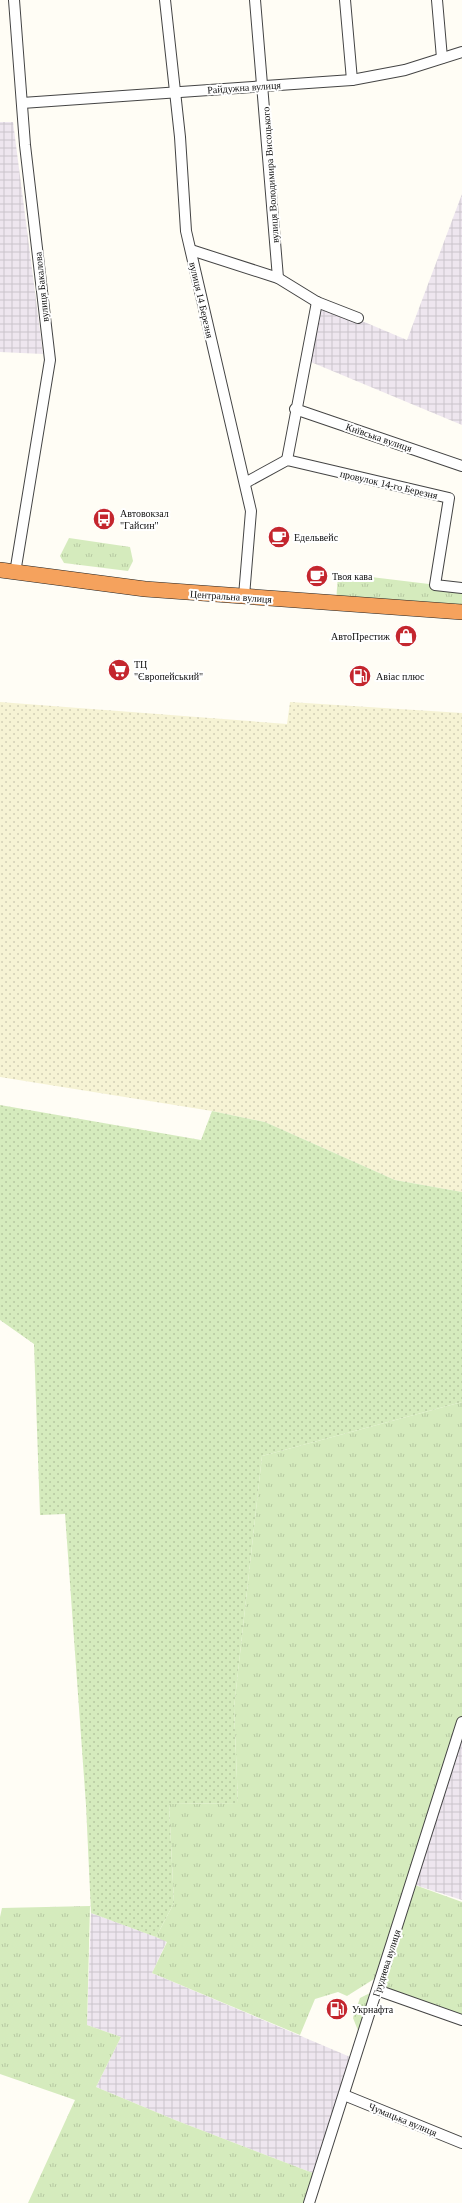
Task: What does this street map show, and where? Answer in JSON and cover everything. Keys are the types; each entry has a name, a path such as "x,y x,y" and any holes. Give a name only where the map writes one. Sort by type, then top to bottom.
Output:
{"highway":[{"name":"Центральна вулиця","path":"0,570 145,589 344,605 462,612"}],"street":[{"name":"вулиця Бакалова","path":"14,0 22,103 50,360 15,573"},
{"name":"вулиця 14 Березня","path":"165,0 180,137 186,231 251,511 244,596"},
{"name":"вулиця Володимира Висоцького","path":"254,0 263,86 278,278"},
{"path":"345,0 352,80"},
{"path":"437,0 442,58"},
{"name":"Райдужна вулиця","path":"22,103 352,80 404,70 462,52"},
{"path":"190,250 278,278 317,302 358,318"},
{"path":"245,483 287,460 317,302"},
{"name":"Київська вулиця","path":"296,409 462,466"},
{"name":"провулок 14-го Березня","path":"287,460 449,498 435,585 462,588"},
{"name":"Груднева вулиця","path":"312,2202 344,2095 462,1722"},
{"path":"377,1990 462,2020"},
{"name":"Чумацька вулиця","path":"344,2095 462,2143"}],"shaded area":[{"path":"0,122 13,122 43,354 0,352"},
{"path":"462,194 462,425 306,360 317,302 407,340"},
{"path":"0,702 287,724 290,702 462,713 462,1192 395,1180 265,1122 212,1111 0,1077"},
{"path":"462,1722 462,1900 412,1884"},
{"path":"91,1913 167,1941 152,1973 355,2059 318,2175 175,2120 96,2087 121,2037 87,2025"}],"green space":[{"path":"69,538 130,547 133,561 128,571 64,563 60,556"},
{"path":"338,573 462,588 462,612 336,604"},
{"path":"0,1105 201,1140 212,1111 265,1122 395,1180 462,1192 462,1402 262,1456 234,1708 238,1803 169,1804 174,1903 156,1937 91,1913 86,1805 65,1514 40,1515 34,1344 0,1320"},
{"path":"462,1402 462,1722 412,1884 462,1902 462,2020 377,1990 382,1974 347,1996 338,1992 315,1999 300,2035 152,1973 167,1942 156,1937 174,1903 169,1804 238,1803 234,1708 262,1456"},
{"path":"90,1906 87,2025 121,2037 96,2087 175,2120 318,2175 309,2203 28,2203 75,2100 0,2074 0,1917 2,1908"},
{"path":"370,1993 359,2033 353,2018 360,1998"}],"place":[{"name":"Автовокзал \"Гайсин\"","path":"104,519"},
{"name":"Едельвейс","path":"279,537"},
{"name":"Твоя кава","path":"317,576"},
{"name":"АвтоПрестиж","path":"406,636"},
{"name":"ТЦ \"Європейський\"","path":"119,670"},
{"name":"Авіас плюс","path":"360,676"},
{"name":"Укрнафта","path":"337,2009"}]}
